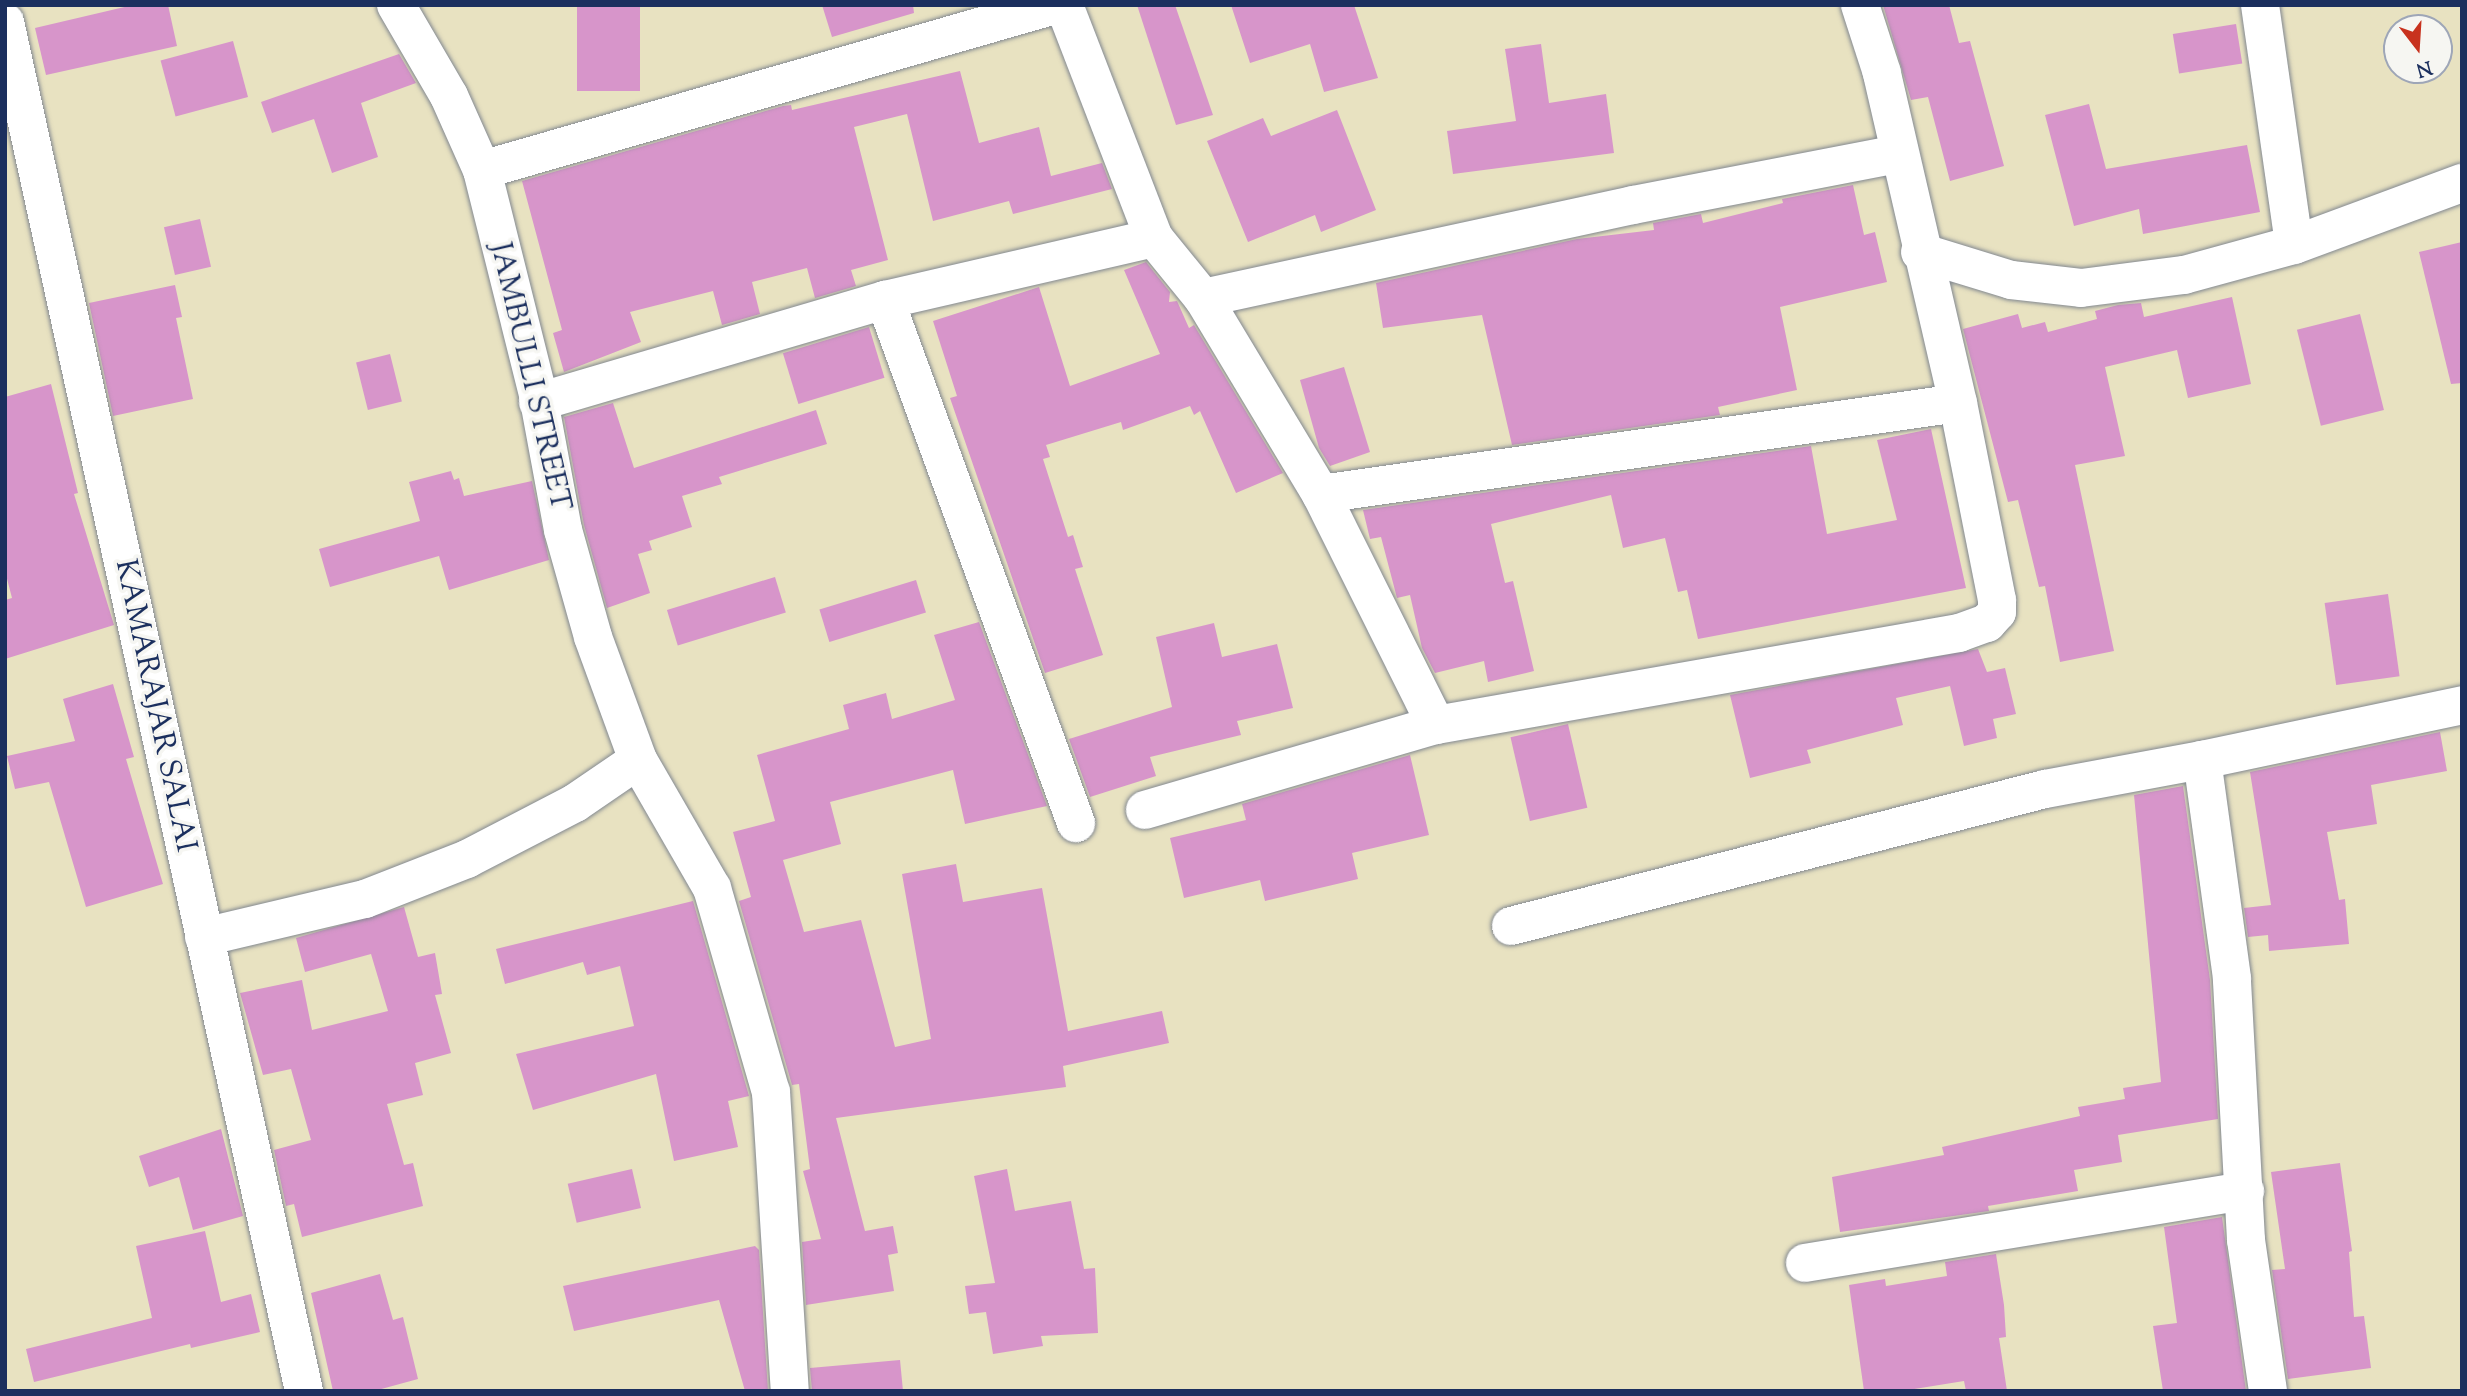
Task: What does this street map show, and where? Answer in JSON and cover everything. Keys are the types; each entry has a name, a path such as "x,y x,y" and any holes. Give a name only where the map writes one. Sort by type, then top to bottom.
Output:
{"street":[{"name":"JAMBULLI STREET","path":"396,5 449,96 482,170 538,402 563,530 593,637 638,760 712,888 771,1092 790,1391"},
{"path":"482,170 1055,5"},
{"path":"1064,5 1154,238 1203,298 1321,494 1436,725"},
{"path":"1145,810 1436,725 1959,634 1987,623 1997,612 1997,600 1958,403 1899,154 1860,5"},
{"path":"2260,5 2294,245"},
{"name":"KAMARAJAR SALAI","path":"5,22 304,1391"},
{"path":"1203,298 1633,205 1899,154"},
{"path":"1920,251 2011,280 2081,288 2184,275 2294,245 2462,183"},
{"path":"538,402 885,300 1154,238"},
{"path":"885,300 1076,823"},
{"path":"1321,494 1958,403"},
{"path":"1511,926 2045,789 2202,761 2462,705"},
{"path":"204,937 365,898 467,859 575,803 638,760"},
{"path":"2202,761 2232,978 2246,1240 2268,1391"},
{"path":"1805,1263 2245,1191"}],"building":[{"path":"133,5 168,5 177,46 46,75 35,28"},
{"path":"577,5 640,5 640,91 577,91"},
{"path":"822,5 913,5 914,13 832,37"},
{"path":"1137,5 1175,5 1213,115 1176,125"},
{"path":"1231,5 1354,5 1378,78 1324,92 1310,44 1250,63"},
{"path":"1883,5 1949,5 1959,43 1970,41 2004,166 1950,181 1928,97 1911,100"},
{"path":"2236,24 2242,64 2179,74 2173,34"},
{"path":"233,41 248,97 176,116 161,60"},
{"path":"1541,44 1549,103 1606,94 1614,153 1453,174 1447,131 1516,121 1505,49"},
{"path":"399,54 416,83 361,103 378,157 332,173 314,119 272,133 261,102"},
{"path":"960,71 979,143 1039,127 1051,176 1102,163 1112,189 1013,214 1009,201 933,221 907,114 854,127 888,260 851,270 856,286 815,298 807,268 752,282 760,314 722,325 713,291 630,312 641,342 564,372 553,333 562,330 522,181 783,106 791,105 792,110"},
{"path":"2089,104 2106,169 2247,145 2260,212 2143,234 2139,209 2074,226 2045,115"},
{"path":"1337,110 1376,210 1321,232 1315,215 1248,242 1207,141 1263,118 1271,136"},
{"path":"1853,185 1864,235 1875,232 1887,282 1780,307 1797,390 1718,407 1720,415 1512,445 1482,315 1383,328 1376,283 1577,239 1654,230 1653,223 1701,214 1703,223 1783,203 1782,199"},
{"path":"200,219 211,267 175,275 164,227"},
{"path":"2462,242 2462,383 2451,384 2419,252"},
{"path":"1146,262 1170,292 1169,302 1177,301 1189,328 1194,325 1283,473 1236,493 1200,411 1194,415 1190,406 1123,430 1121,422 1046,445 1050,457 1043,459 1068,537 1073,535 1083,567 1075,569 1103,655 1045,673 950,398 957,396 933,321 1039,287 1070,386 1160,354 1124,270"},
{"path":"175,285 182,317 176,318 193,399 113,416 89,303"},
{"path":"2232,297 2251,384 2188,398 2177,350 2105,367 2125,456 2075,465 2114,651 2060,662 2045,586 2039,587 2018,500 2008,502 1963,329 2018,314 2022,328 2045,322 2048,332 2097,319 2095,311 2118,305 2141,303 2144,317"},
{"path":"2360,314 2384,410 2321,426 2297,330"},
{"path":"869,327 884,378 798,404 783,353"},
{"path":"390,354 402,402 368,410 356,362"},
{"path":"1344,367 1370,452 1330,466 1319,448 1300,380"},
{"path":"51,384 78,493 74,494 114,625 5,659 5,600 12,598 5,571 5,397"},
{"path":"613,403 634,468 816,410 827,444 719,477 722,484 682,496 692,527 649,541 652,550 638,554 650,593 607,608 584,525 564,417"},
{"path":"1931,429 1966,588 1698,639 1687,590 1678,592 1665,538 1623,548 1611,495 1491,524 1505,583 1513,581 1534,671 1488,682 1484,661 1435,673 1422,648 1410,595 1397,598 1381,537 1370,539 1363,510 1811,446 1827,534 1897,520 1877,440"},
{"path":"451,471 454,480 459,478 464,496 532,481 549,560 449,590 439,556 330,587 319,549 420,521 409,482"},
{"path":"775,577 786,612 678,645 667,610"},
{"path":"916,580 926,613 829,642 819,610"},
{"path":"2388,594 2400,676 2336,685 2325,603"},
{"path":"979,622 1047,806 965,824 953,770 830,802 841,844 783,860 804,932 861,920 895,1047 931,1039 902,874 956,864 963,902 1042,888 1068,1031 1162,1011 1169,1043 1063,1066 1066,1087 836,1118 865,1231 893,1226 898,1253 888,1255 894,1291 806,1305 802,1242 821,1239 803,1171 810,1169 799,1084 792,1085 739,901 751,897 733,832 775,821 757,755 849,729 843,705 886,693 892,719 955,700 934,635"},
{"path":"1214,623 1222,657 1277,644 1293,708 1237,721 1241,735 1150,757 1156,776 1090,797 1069,739 1172,707 1156,637"},
{"path":"1978,649 1987,672 2005,668 2016,714 1993,719 1997,738 1964,746 1950,686 1896,698 1903,725 1807,750 1811,763 1750,778 1730,695"},
{"path":"113,684 134,757 126,759 163,884 86,907 49,782 15,789 7,756 75,741 63,699"},
{"path":"1568,724 1587,808 1530,821 1511,737"},
{"path":"2440,732 2447,771 2371,785 2377,824 2327,832 2339,900 2345,899 2349,944 2269,951 2268,935 2248,937 2244,908 2271,905 2250,772"},
{"path":"1410,755 1429,835 1352,853 1358,879 1265,901 1260,880 1184,898 1170,838 1246,820 1242,804"},
{"path":"2183,786 2210,980 2218,1119 2118,1135 2122,1162 2074,1170 2078,1191 1988,1206 1989,1211 1840,1232 1832,1177 1944,1155 1942,1147 2080,1116 2078,1107 2125,1099 2123,1088 2161,1082 2134,795"},
{"path":"693,901 749,1096 728,1101 738,1147 674,1161 656,1074 533,1110 516,1054 634,1026 620,966 587,975 583,962 505,984 496,949"},
{"path":"404,907 418,957 435,953 442,994 435,995 451,1053 415,1063 423,1095 387,1104 404,1165 413,1163 423,1206 302,1237 294,1204 286,1206 274,1150 311,1140 291,1069 263,1075 240,993 302,980 312,1030 388,1011 371,954 305,972 296,938"},
{"path":"221,1129 243,1216 193,1230 179,1177 149,1187 139,1156"},
{"path":"2340,1163 2352,1251 2349,1252 2354,1317 2364,1316 2371,1368 2288,1379 2272,1270 2285,1269 2271,1172"},
{"path":"632,1169 641,1208 577,1223 568,1184"},
{"path":"1007,1169 1015,1211 1071,1201 1084,1269 1095,1268 1098,1333 1041,1336 1043,1346 993,1354 986,1312 969,1314 965,1286 995,1283 974,1176"},
{"path":"2222,1217 2246,1391 2163,1391 2153,1326 2177,1323 2164,1227"},
{"path":"205,1231 221,1302 251,1294 260,1332 191,1348 190,1344 34,1382 26,1349 152,1318 136,1246"},
{"path":"755,1246 759,1250 768,1391 745,1391 719,1300 574,1331 563,1286"},
{"path":"1996,1254 2004,1305 2006,1337 1999,1338 2007,1391 1966,1391 1964,1381 1902,1391 1864,1391 1849,1285 1885,1279 1886,1286 1947,1276 1945,1262"},
{"path":"380,1274 393,1320 403,1317 418,1379 374,1391 333,1391 311,1293"},
{"path":"900,1360 903,1391 812,1391 810,1368"}]}
